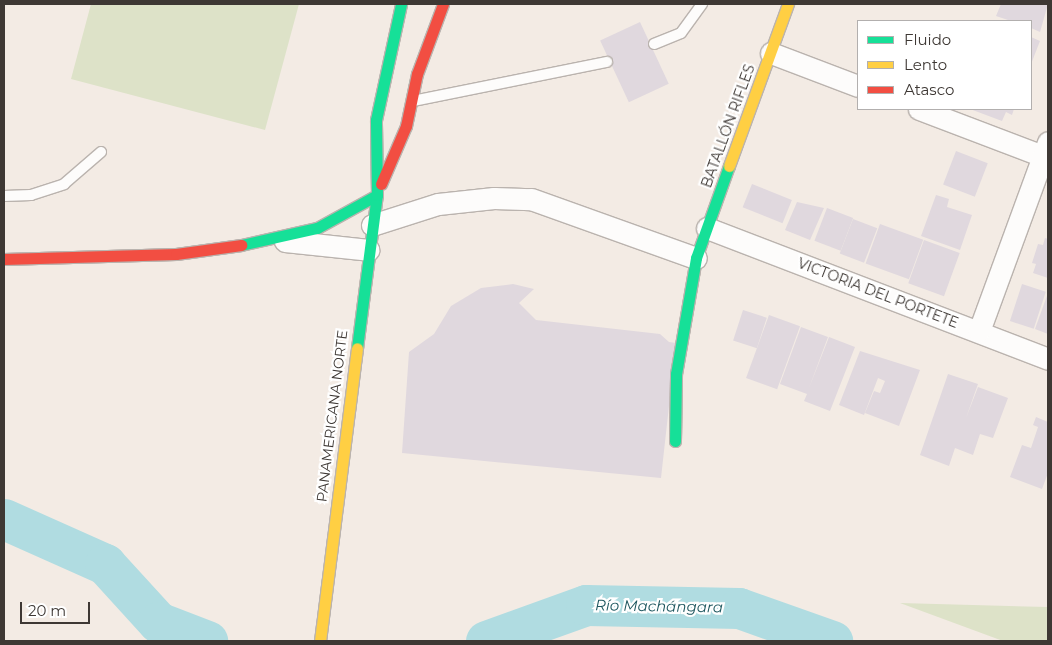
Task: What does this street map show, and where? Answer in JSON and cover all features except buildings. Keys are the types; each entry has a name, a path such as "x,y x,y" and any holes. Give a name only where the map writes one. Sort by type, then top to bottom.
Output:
{"main road":[{"name":"PANAMERICANA NORTE","path":"320,641 377,195 376,120 394,25 401,4"},
{"name":"PANAMERICANA NORTE","path":"377,195 406,126 417,74 443,4"},
{"name":"BATALLÓN RIFLES","path":"675,441 676,374 696,258 788,4"},
{"path":"4,259 176,254 272,240 317,228 377,195"}],"street":[{"path":"771,53 857,86"},
{"path":"921,110 1047,152 979,331"},
{"path":"372,225 438,204 494,198 531,199 696,258"},
{"name":"VICTORIA DEL PORTETE","path":"707,228 979,331 1048,360"},
{"path":"272,240 369,250"}],"lane":[{"path":"654,44 681,33 702,4"},
{"path":"412,101 607,62"},
{"path":"4,196 31,195 64,184 101,152"}],"green space":[{"path":"91,4 299,4 265,130 71,79"},
{"path":"900,603 1048,607 1048,641 1003,641"}],"waterway":[{"name":"Río Machángara","path":"4,519 105,564 158,622 207,641"},
{"name":"Río Machángara","path":"486,641 586,605 739,608 832,641"}],"traffic: fast":[{"path":"357,348 377,195 376,120 401,4"},
{"path":"675,441 676,374 696,258 729,166"},
{"path":"241,245 317,228 377,195"}],"traffic: slow":[{"path":"729,166 788,4"},
{"path":"320,641 357,348"}],"traffic: jam":[{"path":"381,184 406,126 417,74 443,4"},
{"path":"4,259 176,254 241,245"}]}
